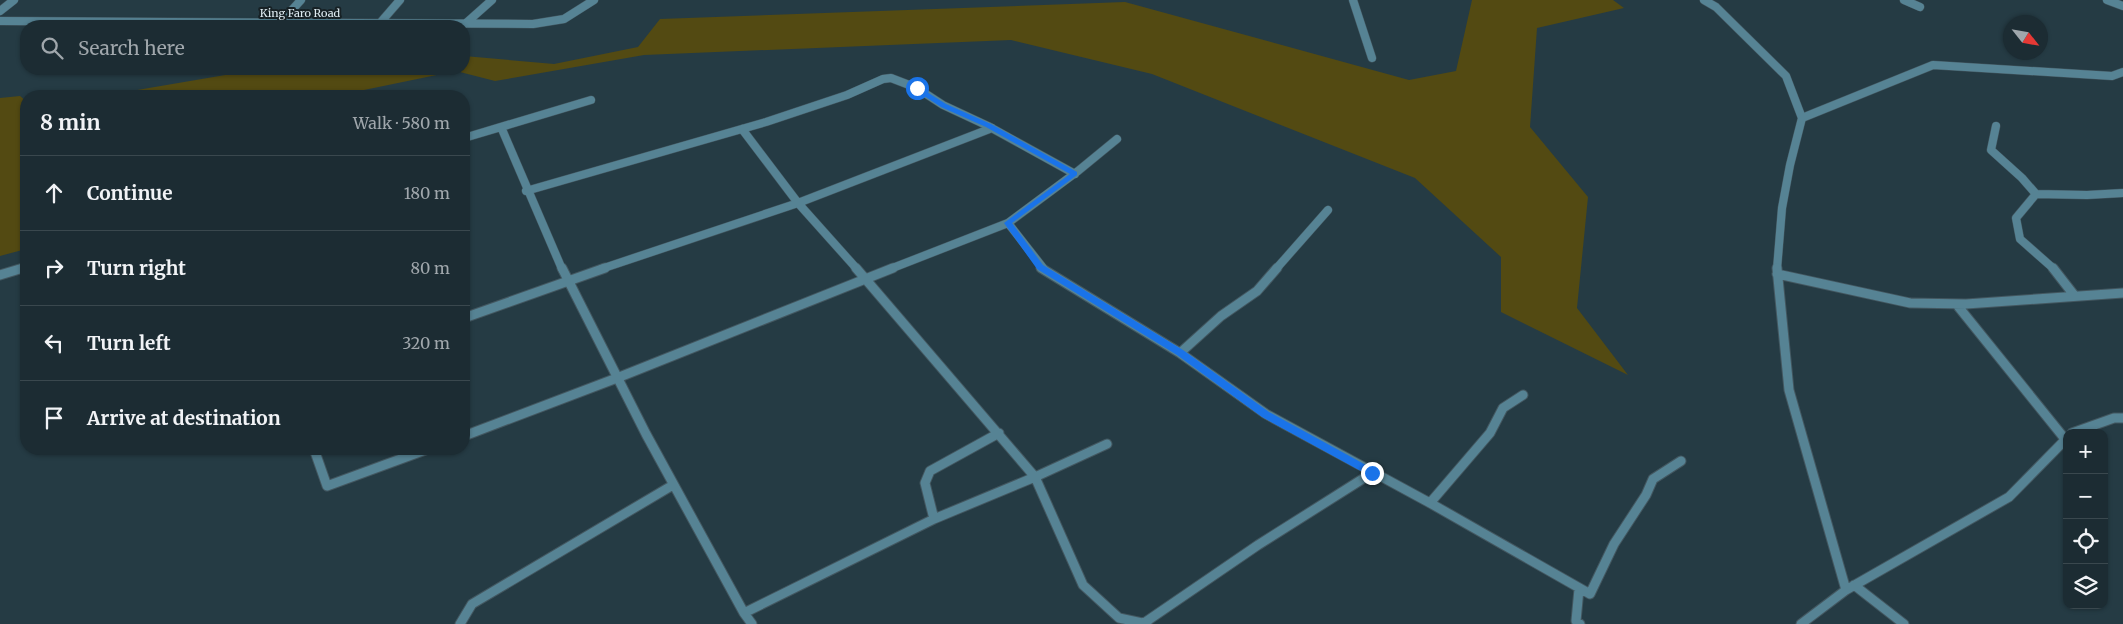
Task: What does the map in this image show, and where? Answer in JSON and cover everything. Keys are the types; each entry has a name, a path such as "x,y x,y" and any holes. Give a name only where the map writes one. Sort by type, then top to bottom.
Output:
{"street":[{"path":"0,11 14,0"},
{"path":"283,20 301,0"},
{"path":"383,20 400,0"},
{"path":"470,20 492,0"},
{"name":"King Faro Road","path":"470,24 533,24 564,19 594,0"},
{"path":"1354,0 1372,58"},
{"path":"1704,0 1713,4 1786,76 1802,118 1790,165 1782,208 1777,274 1789,390 1850,588 1904,624"},
{"path":"1904,0 1920,7"},
{"path":"2107,0 2123,6"},
{"name":"King Faro Road","path":"0,21 20,21"},
{"path":"1802,118 1933,65 2112,76 2123,72"},
{"path":"526,191 742,128 847,95 882,79 891,78 917,88 944,105 992,128 1074,174"},
{"path":"470,136 591,100"},
{"path":"1996,126 1991,150 2022,178 2036,194 2086,195 2123,193"},
{"path":"500,127 566,281 673,485 744,614 752,624"},
{"path":"742,128 798,204 865,278 1035,477 1082,585 1119,618 1146,623 1258,545 1372,473"},
{"path":"470,316 566,281 798,204 992,128"},
{"path":"470,434 617,378 865,278 1008,223 1117,139"},
{"path":"2036,194 2016,218 2020,239 2056,271 2074,295"},
{"path":"1180,352 1221,316 1257,291 1328,210"},
{"path":"1008,223 1040,267 1180,352 1266,414 1430,503 1590,594 1614,544 1646,495 1653,478 1681,461"},
{"path":"0,275 20,269"},
{"path":"1777,274 1910,303 1956,305 2074,295 2123,293"},
{"path":"1956,305 2063,431"},
{"path":"1430,503 1490,433 1503,408 1523,394"},
{"path":"2087,429 2114,418 2123,418"},
{"path":"934,519 925,483 930,471 999,433"},
{"path":"1801,624 1850,588 2009,497 2063,442"},
{"path":"744,614 934,519 1035,477 1107,444"},
{"path":"316,455 326,486 411,455"},
{"path":"460,624 472,604 673,485"},
{"path":"1579,589 1576,621 1580,624"}],"shaded area":[{"path":"1472,0 1613,0 1624,8 1537,28 1530,127 1588,197 1577,308 1628,375 1501,312 1501,257 1415,178 1152,74 1011,40 644,55 495,81 470,75 470,57 554,64 638,47 660,19 1125,2 1409,80 1456,71"},
{"path":"226,75 437,75 364,90 137,90"},
{"path":"20,96 20,251 0,256 0,98"}],"route":[{"path":"917,88 944,105 988,126 1074,174 1008,223 1040,267 1180,352 1266,414 1372,473"}]}
